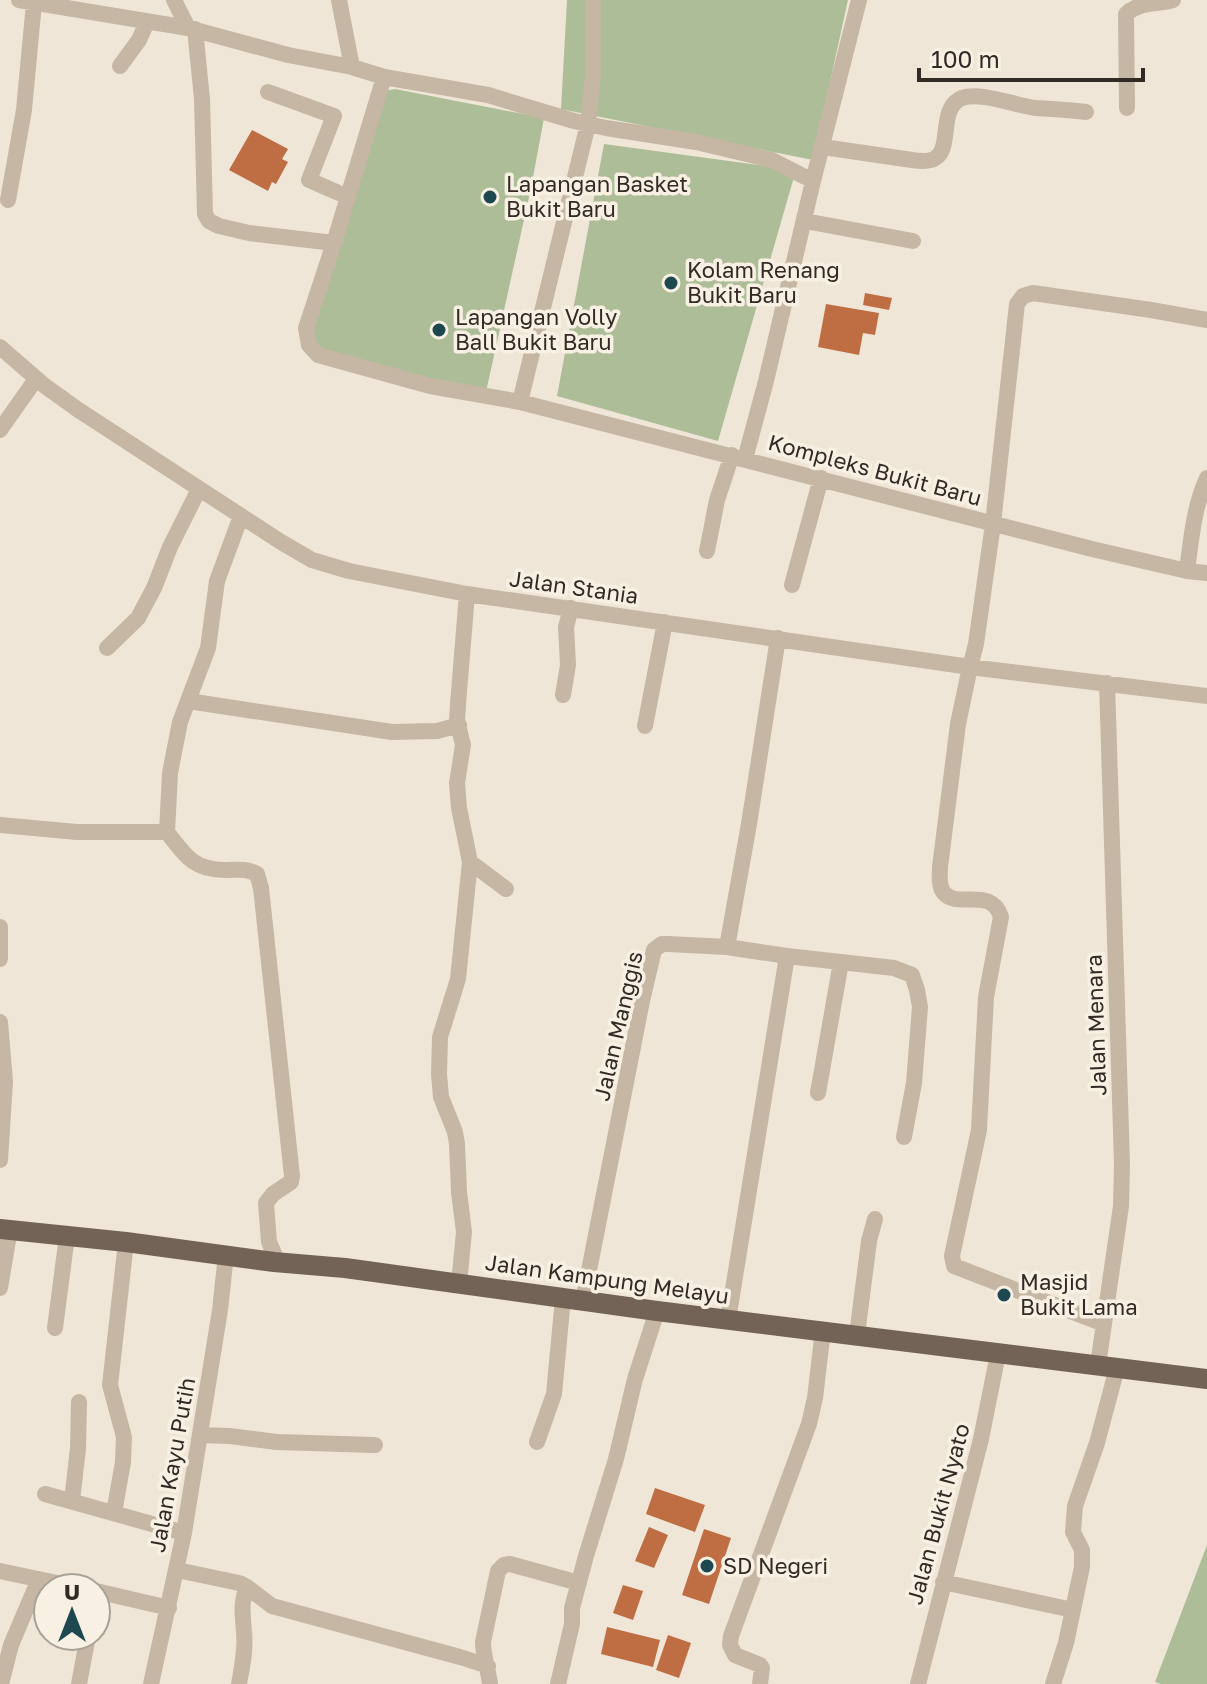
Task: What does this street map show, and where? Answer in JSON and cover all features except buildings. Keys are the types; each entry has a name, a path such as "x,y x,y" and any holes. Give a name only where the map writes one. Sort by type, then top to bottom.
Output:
{"main road":[{"name":"Jalan Kampung Melayu","path":"5,1229 345,1268 657,1311 1207,1379"}],"street":[{"path":"174,0 192,28 202,99 205,214 209,221 219,226 249,233 334,243 384,77"},
{"path":"339,0 352,67"},
{"path":"527,404 588,124 593,76 593,0"},
{"name":"Kompleks Bukit Baru","path":"739,457 766,381 859,0"},
{"path":"1127,108 1126,14 1134,7 1173,0"},
{"path":"8,200 25,98 25,1 192,28 288,55 352,67 384,77 488,95 574,121 696,142 772,160 813,181"},
{"path":"120,66 133,50 147,22"},
{"path":"268,92 334,116 309,180 348,197"},
{"path":"823,147 912,160 934,160 940,155 948,113 952,105 964,97 1086,112"},
{"path":"805,221 913,241"},
{"name":"Kompleks Bukit Baru","path":"334,243 306,328 309,345 318,355 430,386 527,404 993,524 1187,571 1207,573"},
{"path":"993,524 1017,304 1023,296 1033,293 1207,320"},
{"name":"Jalan Stania","path":"0,347 77,409 241,516 312,560 349,571 467,594 970,667 1207,696"},
{"path":"0,430 36,379"},
{"path":"707,551 717,500 739,457"},
{"path":"792,585 821,478"},
{"path":"1187,571 1193,530 1207,478"},
{"path":"107,648 138,618 199,489"},
{"path":"241,516 217,581 208,648 180,722 170,773 167,832 190,861 223,870 248,869 257,874 292,1176 291,1182 266,1203 270,1261"},
{"name":"Kompleks Bukit Baru","path":"993,524 976,644 956,740 940,867 940,884 950,898 992,903 999,908 1001,917 986,997 979,1130 952,1256 954,1266 1104,1324"},
{"path":"459,1284 464,1232 457,1144 441,1097 439,1074 440,1037 458,979 470,862 457,783 463,745 458,704 467,594"},
{"path":"563,695 568,665 566,627 571,608"},
{"path":"645,726 665,622"},
{"path":"778,638 727,947 894,968 912,975 920,1007 914,1083 904,1137"},
{"name":"Jalan Menara","path":"1053,1684 1066,1643 1083,1557 1073,1532 1075,1506 1097,1443 1107,1366 1104,1324 1121,1206 1107,683"},
{"path":"188,701 392,732 437,731 459,725"},
{"path":"0,825 77,832 167,832"},
{"path":"470,862 506,889"},
{"path":"0,927 0,959"},
{"name":"Jalan Manggis","path":"573,1300 654,950 662,944 727,947"},
{"path":"728,1320 787,956"},
{"path":"818,1093 841,962"},
{"path":"0,1022 5,1082 0,1160"},
{"path":"857,1335 869,1241 875,1219"},
{"path":"0,1288 5,1229"},
{"path":"55,1328 67,1236"},
{"path":"114,1513 124,1437 110,1385 126,1242"},
{"name":"Jalan Kayu Putih","path":"151,1684 184,1533 226,1255"},
{"path":"537,1442 554,1394 573,1300"},
{"path":"558,1684 572,1624 572,1608 619,1447 635,1379 657,1311"},
{"path":"760,1684 762,1668 735,1655 730,1645 731,1636 809,1424 823,1330"},
{"name":"Jalan Bukit Nyato","path":"918,1684 981,1439 998,1354"},
{"path":"72,1501 79,1402"},
{"path":"200,1435 375,1445"},
{"path":"45,1494 184,1533"},
{"path":"490,1684 483,1642 498,1571 510,1564 579,1583"},
{"path":"177,1570 239,1583 272,1606 488,1666"},
{"path":"0,1571 32,1578"},
{"path":"943,1582 1073,1610"},
{"path":"239,1684 244,1657 243,1596 247,1587"},
{"path":"1,1684 11,1645 32,1596"},
{"path":"112,1599 169,1608"},
{"path":"79,1684 85,1652"}],"green space":[{"path":"567,0 848,0 813,160 561,109"},
{"path":"395,89 544,118 484,401 307,350 385,91"},
{"name":"Kolam Renang Bukit Baru","path":"604,144 796,170 718,441 557,396"},
{"path":"1207,1545 1207,1684 1155,1682"}],"place":[{"name":"Lapangan Basket Bukit Baru","path":"490,197"},
{"name":"Kolam Renang Bukit Baru","path":"671,283"},
{"name":"Lapangan Volly Ball Bukit Baru","path":"439,330"},
{"name":"Masjid Bukit Lama","path":"1004,1295"},
{"name":"SD Negeri","path":"707,1566"}]}
